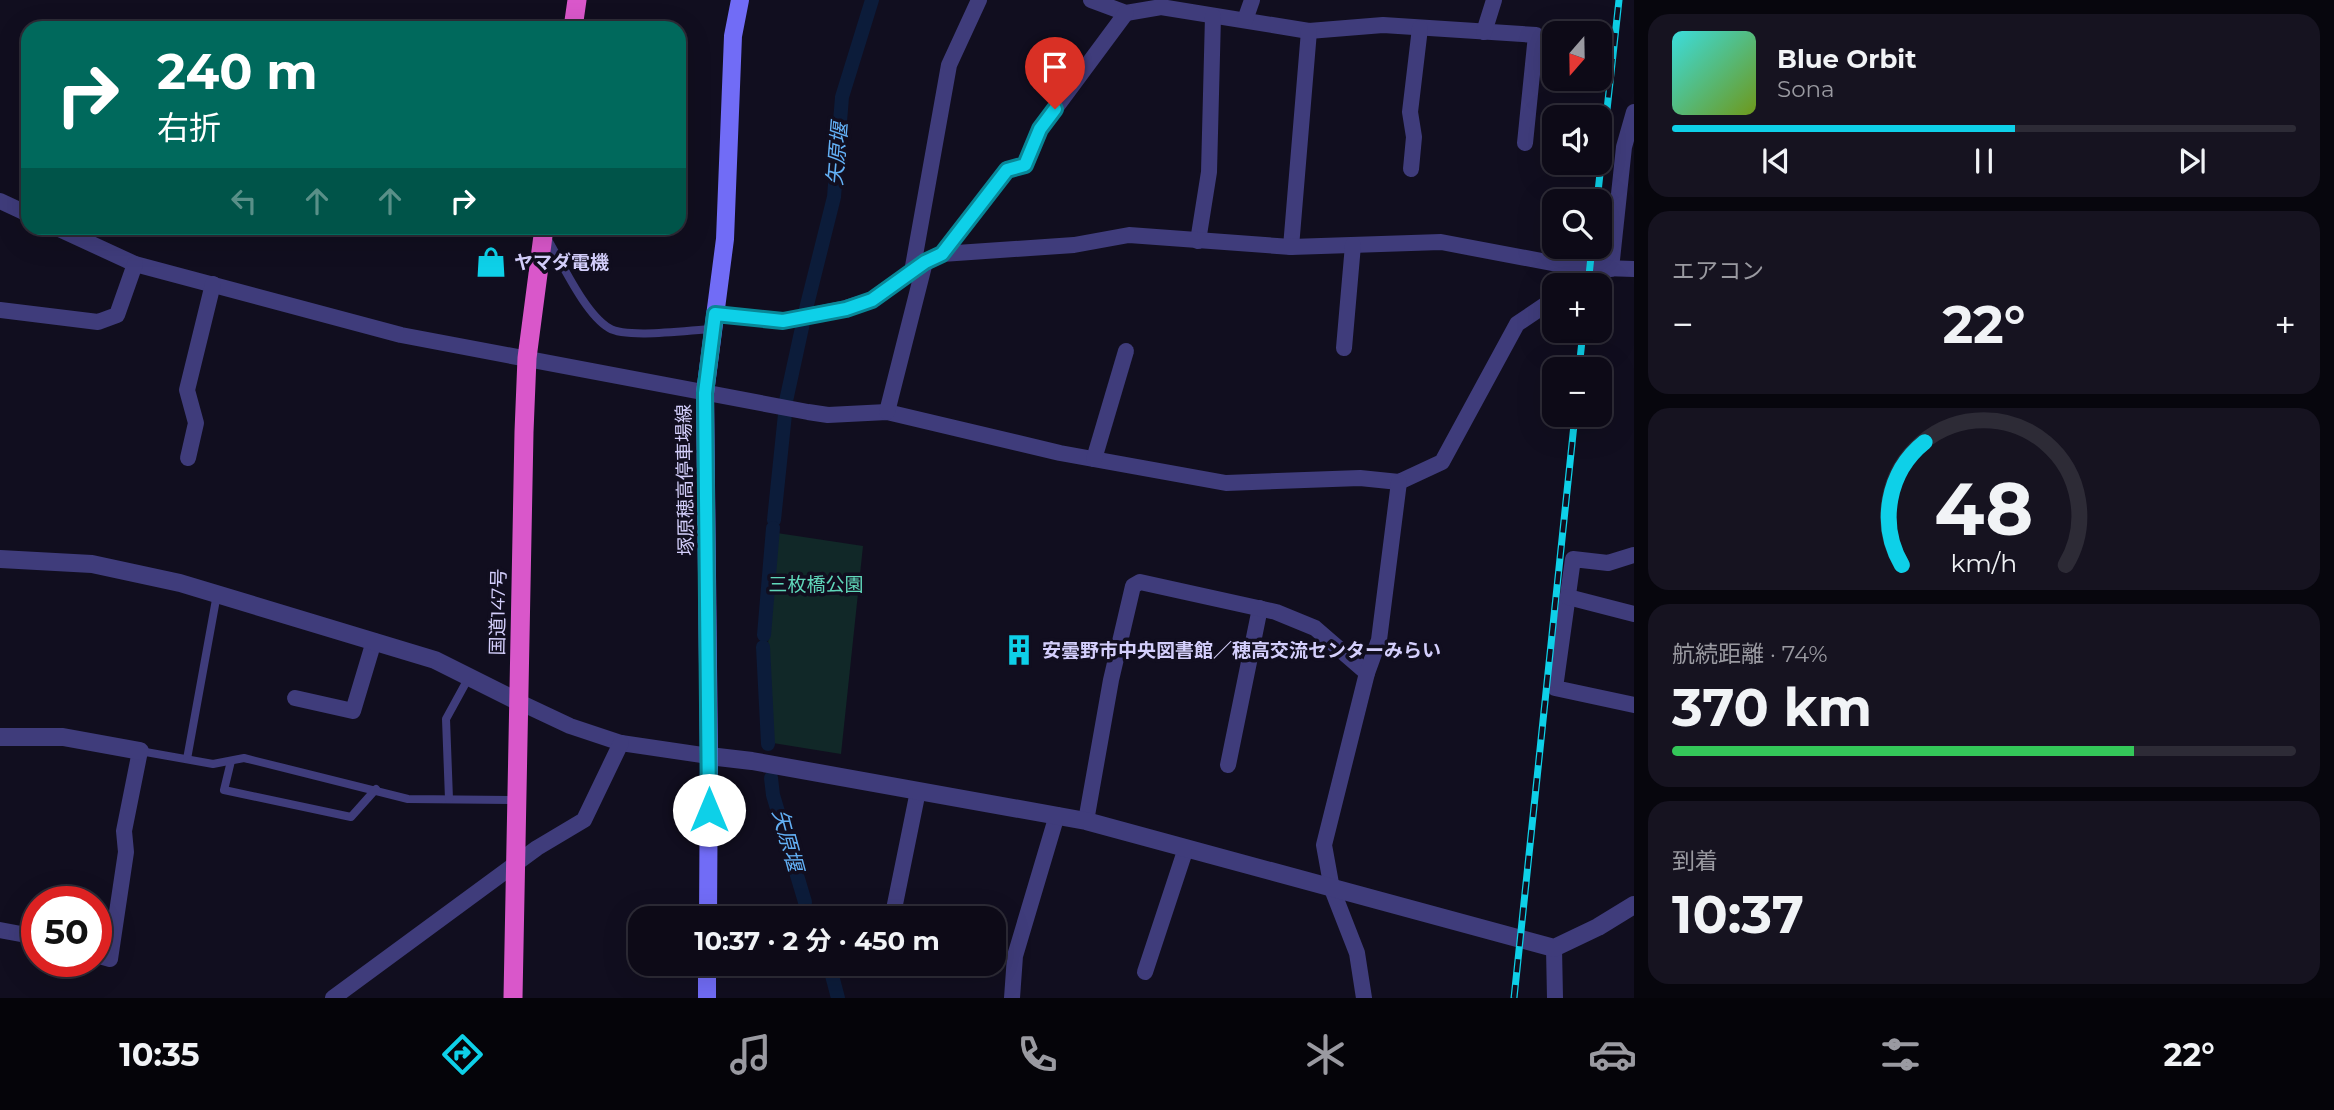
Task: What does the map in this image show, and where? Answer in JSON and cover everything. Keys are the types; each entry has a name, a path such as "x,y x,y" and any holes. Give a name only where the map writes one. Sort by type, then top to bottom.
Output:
{"highway":[{"path":"574,21 577,0"},
{"name":"国道147号","path":"513,998 527,358 543,235"}],"main road":[{"name":"塚原穂高停車場線","path":"708,906 705,393 725,239 733,36 740,0"},
{"path":"707,976 707,998"}],"street":[{"path":"887,412 919,267 949,65 979,0"},
{"path":"1091,0 1136,7 1161,7 1309,31 1384,25 1536,35 1525,143"},
{"path":"1245,20 1252,0"},
{"path":"1484,32 1494,0"},
{"path":"713,321 783,321 846,309 872,300 942,254 1007,170 1025,165 1040,129 1136,7"},
{"path":"1198,241 1209,172 1213,16"},
{"path":"1411,169 1414,137 1410,113 1420,27"},
{"path":"1291,247 1309,31"},
{"path":"1611,269 1624,147 1634,112"},
{"path":"0,201 21,211"},
{"path":"72,235 135,264 401,335 828,415 887,412 1094,459 1226,484 1360,478 1399,482 1442,462 1517,324 1542,307"},
{"path":"942,254 1074,245 1129,235 1291,247 1441,242 1573,267 1634,269"},
{"path":"1344,348 1353,245"},
{"path":"0,310 98,321 117,316 135,264"},
{"path":"1570,273 1573,267"},
{"path":"188,458 196,423 187,390 213,284"},
{"path":"1094,459 1126,351"},
{"path":"1364,998 1356,953 1332,889 1324,845 1367,673 1379,640 1399,482"},
{"path":"1634,555 1608,562 1573,559 1555,688 1634,705"},
{"path":"0,559 92,564 180,583 435,660 570,726 621,743 1086,821 1555,948 1598,927 1634,905"},
{"path":"1086,821 1111,680 1133,586 1140,582 1276,612 1315,628 1367,673"},
{"path":"1568,597 1634,614"},
{"path":"1228,765 1260,608"},
{"path":"295,698 353,710 374,641"},
{"path":"0,737 62,737 140,751 124,831 126,852 112,946"},
{"path":"333,998 537,848 584,821 621,743"},
{"path":"895,906 918,791"},
{"path":"1012,998 1015,956 1057,815"},
{"path":"1145,972 1186,848"},
{"path":"0,930 21,934"},
{"path":"1555,948 1555,998"}],"lane":[{"path":"547,235 593,316 611,330 636,333 713,321"},
{"path":"187,760 217,594"},
{"path":"449,799 446,719 469,677"},
{"path":"140,751 213,764 244,758 408,799 517,800"},
{"path":"231,761 224,790 351,817 376,789"}],"green space":[{"name":"三枚橋公園","path":"777,533 863,546 841,754 773,743 767,656"}],"waterway":[{"name":"矢原堰","path":"806,309 834,197 842,97 872,0"},
{"name":"矢原堰","path":"786,401 803,323"},
{"name":"矢原堰","path":"774,520 785,414"},
{"name":"矢原堰","path":"764,635 773,528"},
{"name":"矢原堰","path":"763,647 768,744"},
{"name":"矢原堰","path":"771,778 773,795 805,902"},
{"name":"矢原堰","path":"832,976 838,998"}],"railway":[{"path":"1598,189 1619,0"},
{"path":"1589,273 1591,259"},
{"path":"1580,357 1582,343"},
{"path":"1514,998 1574,427"}],"place":[{"name":"ヤマダ電機","path":"491,262"},
{"name":"安曇野市中央図書館／穂高交流センターみらい","path":"1019,650"}],"route":[{"path":"709,810 705,393 715,314 783,321 846,309 872,300 925,262 942,254 1007,170 1025,165 1040,129 1055,109"}]}
